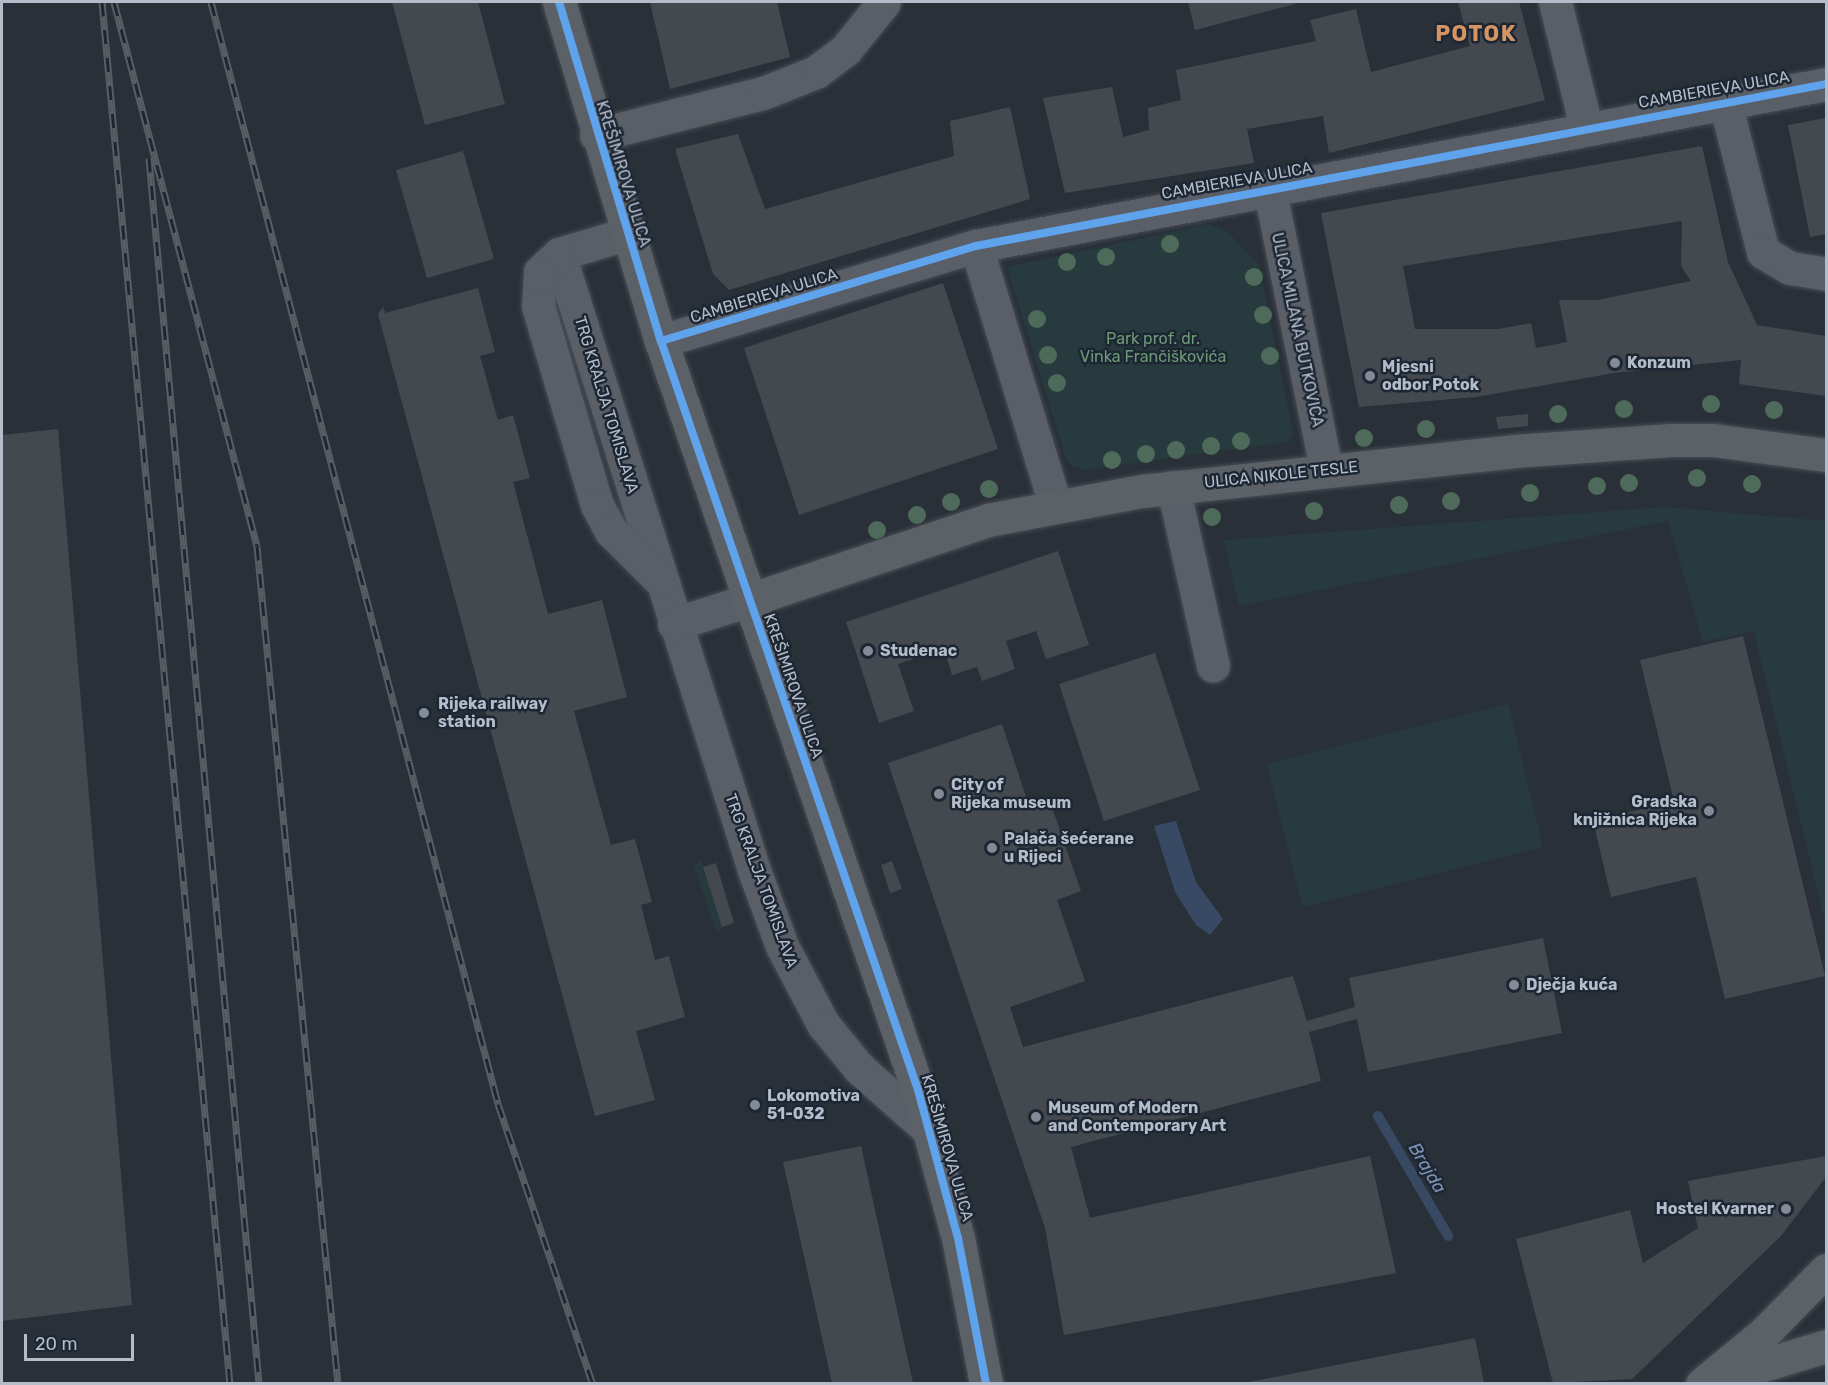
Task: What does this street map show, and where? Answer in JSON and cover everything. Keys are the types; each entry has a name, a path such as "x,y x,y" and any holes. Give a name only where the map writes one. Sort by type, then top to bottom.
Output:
{"main road":[{"name":"KREŠIMIROVA ULICA","path":"559,2 596,135 661,341 930,1131 986,1383"},
{"name":"ULICA NIKOLE TESLE","path":"749,600 988,520 1055,504 1173,487 1326,469 1671,440 1713,440 1827,455"},
{"path":"1702,1383 1812,1298 1827,1270"},
{"path":"1702,1383 1827,1346"}],"street":[{"path":"596,135 763,93 816,72 846,49 884,2"},
{"path":"1555,2 1586,126"},
{"name":"CAMBIERIEVA ULICA","path":"661,341 976,246 1270,190 1586,126 1827,84"},
{"path":"1725,102 1763,252 1790,268 1827,274"},
{"name":"ULICA MILANA BUTKOVIĆA","path":"1270,190 1326,469"},
{"name":"TRG KRALJA TOMISLAVA","path":"626,234 553,259 754,870 799,983 836,1043 930,1131"},
{"path":"976,246 1055,504"},
{"path":"1173,487 1213,666"},
{"path":"674,624 749,600"}],"green space":[{"name":"Park prof. dr. Vinka Frančiškovića","path":"1209,224 1228,232 1259,266 1293,433 1287,442 1084,470 1073,466 1066,459 1007,267"},
{"path":"1665,507 1826,521 1826,926 1754,631 1703,642 1668,521 1239,606 1224,540"},
{"path":"1508,704 1543,847 1303,907 1267,764"},
{"path":"701,860 722,927 717,933 694,866"}],"water":[{"path":"1176,821 1196,882 1223,919 1210,935 1196,925 1175,892 1154,826"}],"building":[{"path":"392,2 478,2 505,104 425,125"},
{"path":"650,2 777,2 790,57 670,89"},
{"path":"1188,2 1295,2 1295,4 1195,30"},
{"path":"1458,2 1519,2 1545,100 1329,153 1323,116 1247,129 1254,163 1065,193 1043,98 1112,87 1123,137 1149,130 1148,108 1181,100 1176,70 1316,41 1310,20 1356,9 1371,72 1470,46"},
{"path":"1010,107 1030,199 729,290 713,274 675,149 738,134 765,209 954,156 950,121"},
{"path":"1826,118 1826,234 1810,237 1788,125"},
{"path":"1702,146 1728,262 1757,325 1826,336 1826,396 1739,384 1741,360 1614,373 1476,397 1359,407 1321,213","holes":["1682,221 1681,266 1691,281 1597,300 1559,300 1567,342 1536,348 1531,323 1498,329 1415,329 1403,266"]},
{"path":"463,151 494,259 427,278 396,170"},
{"path":"943,283 998,449 799,515 744,348"},
{"path":"478,288 495,352 480,356 498,420 513,415 530,478 513,482 548,614 602,600 627,697 574,711 611,845 635,839 652,902 641,905 655,960 669,956 685,1017 636,1031 655,1100 595,1116 378,314 383,307 385,313"},
{"path":"1528,414 1528,426 1498,429 1496,417"},
{"path":"58,429 132,1305 2,1321 2,435"},
{"path":"1058,551 1089,645 1046,659 1036,631 1006,641 1015,669 982,681 977,667 952,675 944,649 898,664 914,711 879,723 846,622"},
{"name":"Gradska knjižnica Rijeka","path":"1743,636 1825,976 1725,999 1696,877 1611,897 1593,821 1674,801 1640,660"},
{"path":"1155,653 1200,790 1104,821 1059,684"},
{"path":"1002,724 1029,806 1049,799 1081,891 1057,900 1085,981 1010,1007 1023,1047 1293,976 1307,1021 1355,1007 1349,978 1543,938 1562,1033 1368,1072 1357,1019 1309,1032 1321,1081 1071,1147 1090,1218 1370,1156 1396,1273 1064,1335 1045,1228 888,763"},
{"path":"892,861 902,889 890,893 881,865"},
{"path":"716,863 734,923 722,927 703,867"},
{"path":"861,1146 913,1383 832,1383 783,1162"},
{"path":"1826,1156 1826,1177 1781,1236 1632,1379 1553,1383 1516,1239 1630,1210 1643,1263 1698,1228 1688,1181"},
{"path":"1475,1338 1484,1383 1249,1383 1249,1382"}],"waterway":[{"name":"Brajda","path":"1378,1116 1448,1236"}],"railway":[{"path":"102,2 230,1384"},
{"path":"114,2 257,546 338,1384"},
{"path":"211,2 498,1104 593,1384"},
{"path":"149,158 259,1384"}],"cycle path":[{"path":"559,2 661,341 918,1090 958,1238 986,1384"},
{"path":"661,341 976,246 1826,84"}],"place":[{"name":"Konzum","path":"1615,363"},
{"name":"Mjesni odbor Potok","path":"1370,376"},
{"name":"Studenac","path":"868,651"},
{"name":"Rijeka railway station","path":"424,713"},
{"name":"City of Rijeka museum","path":"939,794"},
{"name":"Gradska knjižnica Rijeka","path":"1709,811"},
{"name":"Palača šećerane u Rijeci","path":"992,848"},
{"name":"Dječja kuća","path":"1514,985"},
{"name":"Lokomotiva 51-032","path":"755,1105"},
{"name":"Museum of Modern and Contemporary Art","path":"1036,1117"},
{"name":"Hostel Kvarner","path":"1786,1209"}],"district":[{"name":"POTOK","path":"1476,34"}]}
